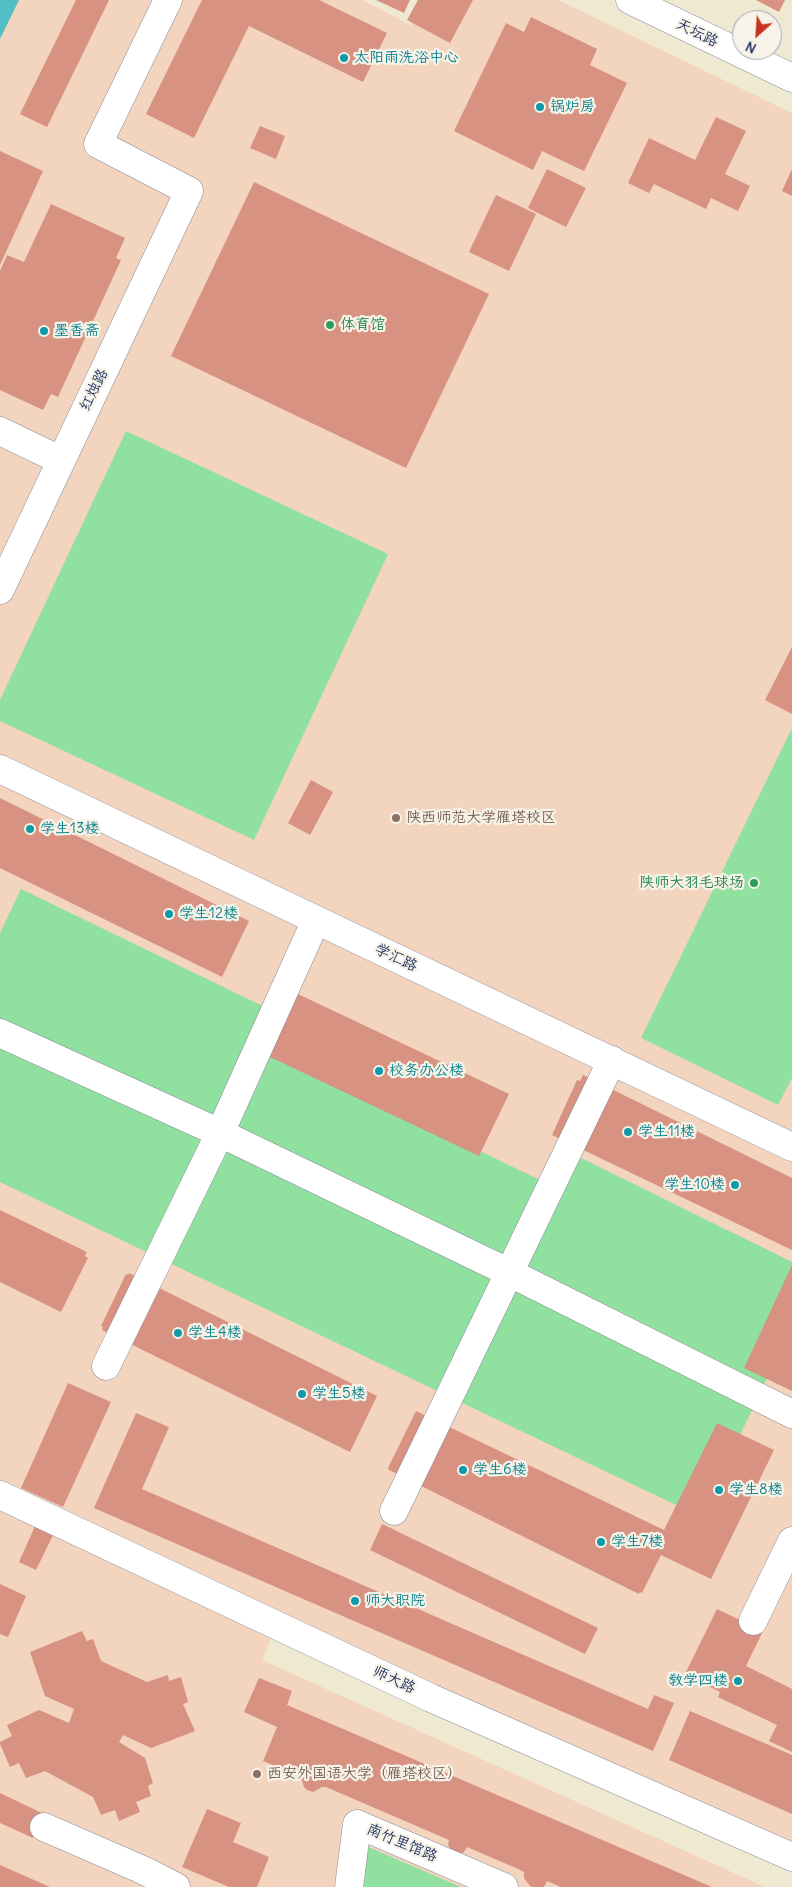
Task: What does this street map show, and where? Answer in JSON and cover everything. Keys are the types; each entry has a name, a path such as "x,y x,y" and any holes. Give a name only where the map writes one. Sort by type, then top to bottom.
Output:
{"street":[{"name":"红烛路","path":"0,590 189,191 98,144 168,0"},
{"name":"天坛路","path":"630,0 673,9 792,78"},
{"path":"0,431 60,460"},
{"name":"学汇路","path":"0,769 792,1147"},
{"path":"106,1366 220,1133 316,920"},
{"path":"0,1033 220,1133 510,1273 792,1414"},
{"path":"394,1511 612,1060"},
{"name":"师大路","path":"0,1495 431,1698 792,1857"},
{"path":"753,1621 792,1541"},
{"name":"南竹里馆路","path":"349,1887 357,1824 504,1887"},
{"path":"44,1827 145,1871 176,1887"}],"shaded area":[{"name":"陕西师范大学雁塔校区","path":"0,0 362,0 411,25 424,0 558,0 792,113 792,1855 277,1625 262,1660 765,1887 0,1887"}],"green space":[{"path":"126,431 388,554 254,840 0,721 0,700"},
{"name":"陕师大羽毛球场","path":"792,728 792,1078 778,1105 641,1038"},
{"path":"21,889 275,1012 260,1044 550,1185 567,1151 792,1262 792,1326 701,1517 0,1182 0,933"},
{"path":"366,1846 461,1887 349,1887"}],"water":[{"path":"0,0 19,0 0,39"}],"building":[{"path":"76,0 109,0 47,127 20,114"},
{"name":"太阳雨洗浴中心","path":"202,0 319,0 387,33 363,82 249,26 194,138 146,114"},
{"path":"376,0 410,0 404,13"},
{"path":"418,0 473,0 450,43 407,20"},
{"path":"756,0 785,0 780,10 775,10"},
{"name":"锅炉房","path":"531,17 597,49 590,65 627,83 584,171 542,151 533,170 454,131 506,23 524,32"},
{"path":"716,117 746,131 725,174 750,186 738,211 711,198 706,209 654,184 649,193 628,183 649,138 695,160"},
{"path":"260,126 285,136 276,159 250,148"},
{"path":"0,151 43,171 0,265"},
{"path":"547,169 586,188 566,227 528,208"},
{"path":"792,169 792,196 782,191"},
{"name":"体育馆","path":"254,182 489,294 406,468 171,356"},
{"path":"496,195 536,214 509,271 469,252"},
{"name":"墨香斋","path":"51,204 125,238 116,258 121,260 58,397 51,394 43,410 0,390 0,271 7,255 24,262"},
{"path":"792,647 792,714 765,700"},
{"path":"311,780 333,792 310,835 288,823"},
{"path":"0,798 249,921 222,977 0,868"},
{"name":"校务办公楼","path":"279,985 509,1094 479,1156 249,1047"},
{"path":"583,1075 792,1178 792,1250 552,1135 577,1080 580,1081"},
{"path":"0,1210 87,1252 85,1256 88,1258 61,1312 0,1282"},
{"path":"792,1265 792,1391 744,1368"},
{"path":"129,1273 377,1396 350,1452 102,1330 103,1327 101,1326 126,1274 128,1275"},
{"path":"68,1383 111,1402 63,1507 21,1488"},
{"path":"416,1411 664,1530 717,1423 774,1450 711,1579 661,1555 642,1593 640,1592 639,1594 389,1470 388,1468"},
{"name":"师大职院","path":"136,1413 169,1427 142,1489 648,1709 654,1695 674,1703 653,1751 94,1508"},
{"path":"36,1524 54,1533 36,1570 19,1562"},
{"path":"382,1524 598,1628 585,1654 370,1550"},
{"path":"0,1584 26,1596 8,1637 0,1634"},
{"name":"教学四楼","path":"717,1609 763,1631 746,1666 792,1689 792,1752 769,1741 777,1725 718,1697 720,1692 685,1674"},
{"path":"82,1631 87,1641 93,1639 101,1661 147,1682 168,1675 169,1681 181,1677 188,1702 183,1704 195,1731 151,1748 123,1735 119,1742 145,1758 153,1783 148,1786 151,1796 136,1802 140,1812 119,1821 115,1810 101,1815 93,1797 45,1771 26,1778 19,1763 10,1767 0,1744 0,1742 12,1736 7,1725 39,1710 69,1723 74,1709 45,1696 30,1652"},
{"path":"259,1678 292,1691 287,1705 712,1887 561,1887 547,1881 544,1887 533,1887 524,1878 524,1872 467,1847 460,1854 451,1850 448,1845 449,1840 326,1787 313,1792 307,1790 301,1777 263,1761 277,1727 244,1712"},
{"path":"690,1711 792,1755 792,1814 669,1760"},
{"path":"0,1793 44,1814 33,1838 0,1823"},
{"path":"207,1809 241,1823 233,1842 269,1857 257,1887 229,1887 182,1867"},
{"path":"0,1865 50,1887 0,1887"}],"place":[{"name":"太阳雨洗浴中心","path":"344,58"},
{"name":"锅炉房","path":"540,107"},
{"name":"体育馆","path":"330,325"},
{"name":"墨香斋","path":"44,331"},
{"name":"陕西师范大学雁塔校区","path":"396,818"},
{"name":"学生13楼","path":"30,829"},
{"name":"陕师大羽毛球场","path":"754,883"},
{"name":"学生12楼","path":"169,914"},
{"name":"校务办公楼","path":"379,1071"},
{"name":"学生11楼","path":"628,1132"},
{"name":"学生10楼","path":"735,1185"},
{"name":"学生4楼","path":"178,1333"},
{"name":"学生5楼","path":"302,1394"},
{"name":"学生6楼","path":"463,1470"},
{"name":"学生8楼","path":"719,1490"},
{"name":"学生7楼","path":"601,1542"},
{"name":"师大职院","path":"355,1601"},
{"name":"教学四楼","path":"738,1681"},
{"name":"西安外国语大学（雁塔校区）","path":"257,1774"}]}
